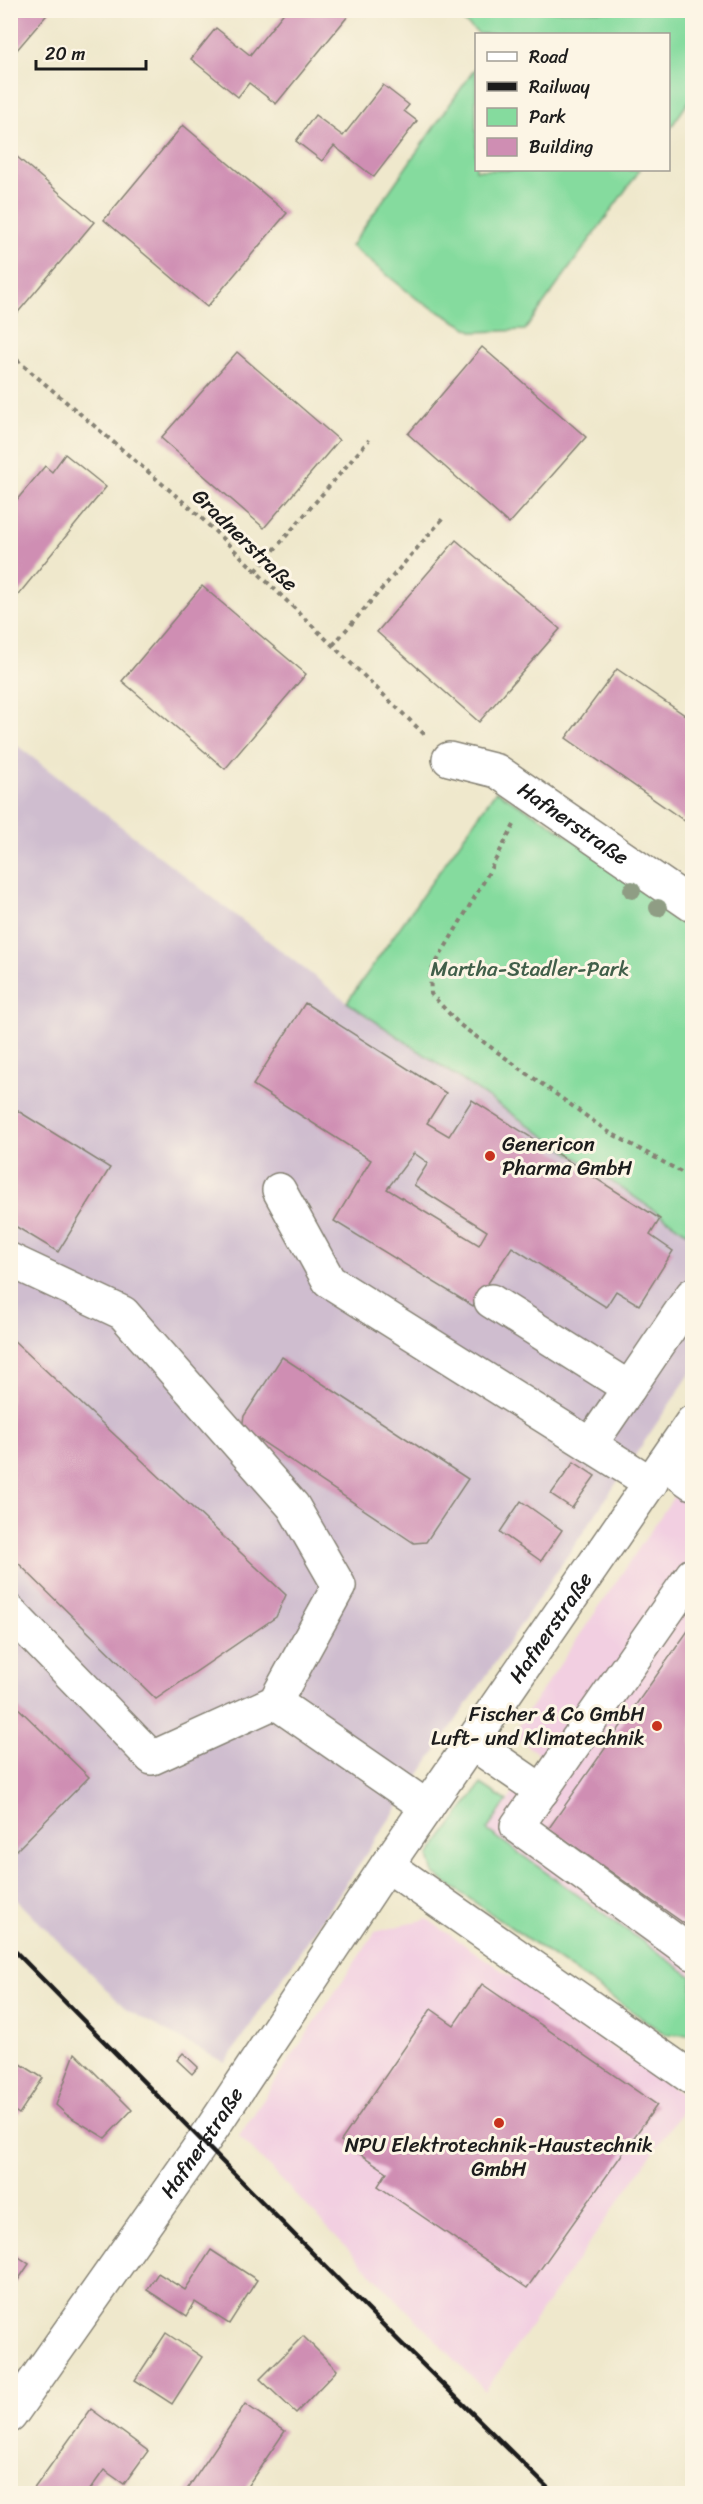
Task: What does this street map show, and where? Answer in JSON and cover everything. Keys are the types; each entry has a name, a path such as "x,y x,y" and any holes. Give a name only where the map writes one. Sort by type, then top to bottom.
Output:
{"street":[{"name":"Hafnerstraße","path":"449,759 497,771 693,905"},
{"path":"279,1190 329,1281 590,1444 658,1473 693,1483"},
{"path":"10,1260 123,1313 293,1506 339,1586 275,1702 152,1758 10,1612"},
{"path":"590,1444 693,1295"},
{"path":"491,1301 629,1388"},
{"name":"Hafnerstraße","path":"10,2416 203,2142 387,1865 693,1422"},
{"path":"693,1575 517,1826 693,1953"},
{"path":"275,1702 427,1807"},
{"path":"472,1743 542,1791"},
{"path":"387,1865 693,2078"}],"path":[{"name":"Gradnerstraße","path":"10,354 194,511 449,759"},
{"path":"256,571 369,440"},
{"path":"333,645 445,516"},
{"path":"510,780 517,819 430,974 431,994 460,1025 607,1131 693,1178"}],"shaded area":[{"path":"10,740 347,1002 692,1236 692,1371 225,2063 127,2010 11,1894"},
{"path":"692,1470 692,1977 487,1830 540,1755 518,1739 518,1726"},
{"path":"427,1919 690,2100 485,2391 239,2136 375,1932"}],"green space":[{"path":"451,11 692,11 692,97 670,129 670,33 478,33"},
{"path":"475,68 475,171 639,171 525,330 474,332 417,299 351,246"},
{"name":"Martha-Stadler-Park","path":"496,791 545,820 692,923 692,1236 347,1002"},
{"path":"481,1784 507,1801 487,1830 692,1977 692,2035 665,2034 434,1874 429,1856"}],"building":[{"path":"10,10 51,10 10,58"},
{"path":"286,10 341,10 348,16 276,104 249,83 238,97 191,59 216,28 250,55"},
{"path":"383,85 409,105 404,111 417,121 374,177 334,146 322,161 296,141 315,115 343,136"},
{"path":"183,125 287,213 207,307 104,220"},
{"path":"10,151 94,222 14,317 10,314"},
{"path":"482,347 586,437 509,524 408,434"},
{"path":"237,352 339,440 264,528 161,438"},
{"path":"65,454 106,487 10,605 10,508 45,466 52,472"},
{"path":"456,540 560,629 479,722 377,632"},
{"path":"202,586 306,674 225,769 122,681"},
{"path":"617,669 692,720 692,826 566,738"},
{"name":"Genericon Pharma GmbH","path":"305,1003 446,1093 427,1123 449,1136 472,1100 660,1219 650,1235 673,1251 639,1305 616,1291 606,1307 512,1247 473,1306 334,1221 371,1160 253,1085","holes":["414,1153 428,1163 414,1185 487,1231 479,1245 387,1189"]},
{"path":"10,1106 110,1168 58,1252 10,1223"},
{"path":"10,1337 286,1595 276,1617 156,1699 10,1555"},
{"path":"282,1357 468,1479 426,1542 414,1543 242,1428 244,1416"},
{"path":"574,1462 595,1476 572,1508 551,1494"},
{"path":"521,1501 562,1530 541,1561 500,1532"},
{"name":"Fischer & Co GmbH Luft- und Klimatechnik","path":"692,1625 692,1929 549,1828"},
{"path":"10,1700 89,1777 10,1857"},
{"name":"NPU Elektrotechnik-Haustechnik GmbH","path":"482,1984 657,2105 527,2288 378,2186 387,2172 341,2141 431,2009 454,2025"},
{"path":"75,2053 132,2110 105,2138 67,2115 56,2105"},
{"path":"183,2053 198,2067 192,2074 177,2060"},
{"path":"10,2057 43,2078 19,2114 10,2108"},
{"path":"211,2250 257,2280 229,2324 195,2302 187,2316 147,2290 158,2273 185,2290"},
{"path":"10,2251 29,2264 10,2292"},
{"path":"166,2333 202,2357 172,2404 135,2380"},
{"path":"303,2336 337,2370 296,2413 260,2379"},
{"path":"245,2404 285,2431 242,2494 184,2494"},
{"path":"91,2409 148,2451 124,2484 104,2470 87,2494 30,2494"}],"railway":[{"path":"10,1946 398,2340 554,2494"}],"place":[{"name":"Genericon Pharma GmbH","path":"490,1156"},
{"name":"Fischer & Co GmbH Luft- und Klimatechnik","path":"657,1726"},
{"name":"NPU Elektrotechnik-Haustechnik GmbH","path":"499,2123"}]}
